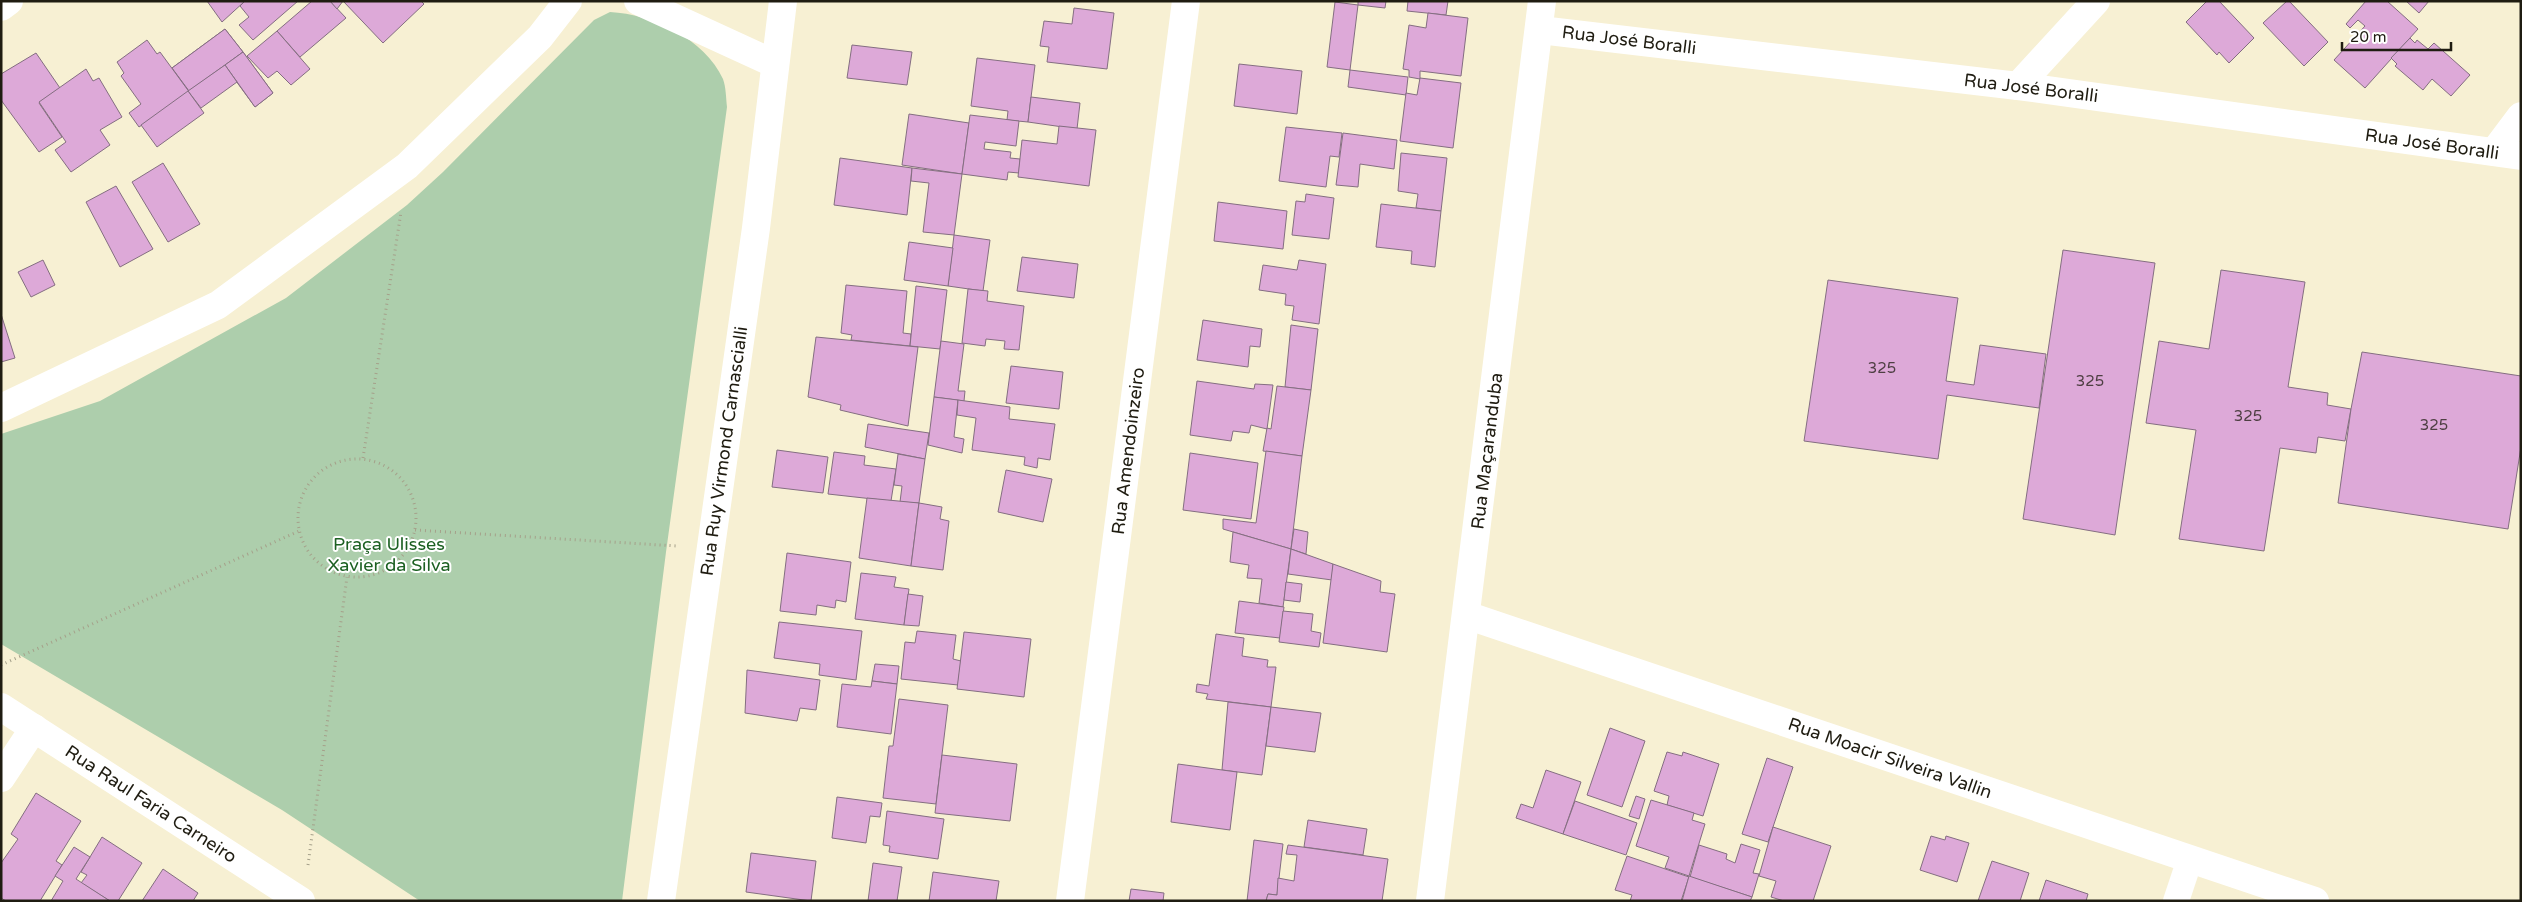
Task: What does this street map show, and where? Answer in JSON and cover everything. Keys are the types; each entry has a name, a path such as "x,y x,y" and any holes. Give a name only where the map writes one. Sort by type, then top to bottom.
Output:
{"street":[{"path":"1,7 9,1"},
{"path":"1,408 218,305 408,166 540,37 568,1"},
{"path":"638,1 775,64"},
{"name":"Rua Ruy Virmond Carnascialli","path":"661,901 756,228 783,1"},
{"name":"Rua Amendoinzeiro","path":"1070,901 1186,1"},
{"name":"Rua Maçaranduba","path":"1430,901 1540,30 1542,1"},
{"path":"2018,86 2096,1"},
{"name":"Rua José Boralli","path":"1540,30 2018,86 2521,156"},
{"path":"2494,152 2521,116"},
{"name":"Rua Moacir Silveira Vallin","path":"1466,615 2314,901"},
{"name":"Rua Raul Faria Carneiro","path":"1,707 301,901"},
{"path":"1,778 34,728"},
{"path":"2176,901 2190,859"}],"path":[{"path":"363,458 408,166"},
{"path":"363,458 382,464 399,475 410,491 416,510 415,530 408,548 390,567 382,572 365,577 347,577 327,570 311,557 301,540 296,520 299,500 309,482 324,468 343,459 363,458"},
{"path":"1,665 299,530"},
{"path":"415,530 710,548"},
{"path":"308,871 347,577"}],"green space":[{"name":"Praça Ulisses Xavier da Silva","path":"610,12 643,18 676,31 704,52 715,65 723,79 727,107 666,552 622,901 420,901 282,810 1,644 1,434 100,401 286,298 407,205 443,172 594,20"}],"building":[{"path":"207,1 245,1 222,22"},
{"path":"245,1 298,1 253,40 239,25 249,17 240,6"},
{"path":"312,1 330,1 346,18 300,57 277,31"},
{"path":"330,1 343,1 337,9"},
{"path":"343,1 421,1 424,4 383,43"},
{"path":"1358,1 1386,1 1385,8 1358,5"},
{"path":"1408,1 1448,1 1446,15 1407,11"},
{"path":"2207,1 2219,1 2254,38 2229,63 2219,52 2217,55 2186,22"},
{"path":"2287,1 2328,42 2304,66 2263,23"},
{"path":"2366,1 2387,1 2418,29 2365,88 2334,60 2365,26 2358,20 2350,28 2346,24"},
{"path":"2406,1 2429,1 2419,13"},
{"path":"1335,2 1358,5 1350,70 1327,67"},
{"path":"1074,8 1114,13 1107,69 1047,62 1049,47 1040,46 1044,21 1072,24"},
{"path":"1428,13 1468,18 1461,76 1420,71 1420,79 1409,77 1409,70 1403,69 1409,25 1426,28"},
{"path":"225,29 243,52 188,91 172,68"},
{"path":"225,29 243,52 189,91 172,68"},
{"path":"277,31 310,69 291,85 277,71 268,78 247,56"},
{"path":"2410,38 2415,43 2417,40 2428,49 2434,43 2470,75 2451,96 2432,79 2423,90 2395,66 2397,64 2391,58"},
{"path":"147,40 157,54 160,52 190,93 139,127 129,113 141,104 121,76 124,73 117,62"},
{"path":"852,45 912,52 907,85 847,78"},
{"path":"243,52 273,93 255,107 225,66"},
{"path":"243,52 273,93 255,107 225,65"},
{"path":"36,53 60,88 39,103 62,137 39,152 1,100 1,74"},
{"path":"977,58 1035,65 1028,122 1007,120 1008,111 971,106"},
{"path":"1239,64 1302,71 1297,114 1234,106"},
{"path":"225,65 237,82 201,108 188,91"},
{"path":"86,69 93,81 99,78 122,117 100,130 110,145 71,172 55,150 66,142 39,102"},
{"path":"1350,70 1408,77 1406,95 1348,87"},
{"path":"1420,78 1461,83 1453,148 1400,141 1406,93 1417,95"},
{"path":"188,91 204,113 157,147 141,125"},
{"path":"1031,97 1080,103 1077,129 1028,122"},
{"path":"909,114 969,123 962,174 902,165"},
{"path":"970,115 1019,121 1016,146 985,142 984,149 1011,152 1010,158 1020,159 1019,173 1008,172 1007,180 962,174"},
{"path":"1059,126 1096,130 1089,186 1018,177 1022,140 1057,144"},
{"path":"1286,127 1342,133 1339,157 1330,156 1326,187 1279,181"},
{"path":"1343,133 1397,140 1394,169 1360,164 1358,187 1336,185"},
{"path":"1401,153 1447,158 1441,211 1416,208 1418,194 1398,191"},
{"path":"840,158 912,168 907,215 834,205"},
{"path":"163,163 200,224 168,242 132,182"},
{"path":"912,168 962,174 954,235 923,232 929,183 911,181"},
{"path":"116,186 153,249 120,267 86,202"},
{"path":"1306,194 1334,198 1329,239 1292,235 1296,201 1305,202"},
{"path":"1218,202 1287,211 1283,249 1214,241"},
{"path":"1381,204 1441,211 1435,267 1411,264 1412,251 1376,247"},
{"path":"954,235 990,240 983,291 948,286"},
{"path":"909,242 953,248 948,286 904,280"},
{"path":"2063,250 2155,263 2115,535 2023,519"},
{"path":"1022,257 1078,264 1074,298 1017,291"},
{"path":"43,260 55,285 31,297 18,272"},
{"path":"1299,260 1326,264 1319,324 1292,320 1294,306 1285,305 1286,294 1259,290 1263,265 1297,270"},
{"path":"2221,270 2305,282 2288,387 2328,393 2327,405 2351,409 2345,441 2318,437 2316,453 2280,448 2264,551 2179,539 2196,430 2146,423 2159,341 2209,349"},
{"path":"1828,280 1958,298 1946,381 1974,385 1980,345 2046,354 2039,408 1947,395 1938,459 1804,441"},
{"path":"846,285 907,291 903,333 911,334 910,346 851,340 852,335 841,333"},
{"path":"916,286 947,290 940,349 910,346"},
{"path":"968,289 988,291 987,301 1024,306 1019,350 1004,349 1005,341 986,339 985,346 962,343"},
{"path":"1,314 15,358 1,362"},
{"path":"1203,320 1262,329 1260,347 1250,346 1248,367 1197,360"},
{"path":"1291,325 1318,329 1311,390 1285,387"},
{"path":"816,337 918,347 908,426 840,410 841,405 808,397"},
{"path":"941,341 964,344 958,391 965,391 964,401 934,397"},
{"path":"2362,352 2521,376 2521,447 2508,529 2338,503 2351,409"},
{"path":"1011,366 1063,372 1059,409 1006,403"},
{"path":"1197,381 1254,389 1255,384 1273,385 1267,429 1251,425 1249,433 1233,431 1231,441 1190,435"},
{"path":"1277,386 1311,390 1302,456 1263,451 1267,428 1271,429"},
{"path":"934,397 958,400 954,437 964,439 962,453 928,445"},
{"path":"958,400 1010,407 1009,419 1055,424 1050,460 1038,458 1037,468 1024,465 1025,457 972,450 976,418 957,415"},
{"path":"868,424 929,433 925,459 865,447"},
{"path":"777,450 828,457 823,493 772,487"},
{"path":"1266,451 1302,456 1291,549 1223,529 1223,519 1256,523"},
{"path":"834,452 865,456 864,465 896,469 891,501 828,494"},
{"path":"1190,453 1258,463 1251,519 1183,510"},
{"path":"898,454 925,459 919,503 900,502 902,486 894,485"},
{"path":"1006,470 1052,479 1043,522 998,512"},
{"path":"867,498 919,503 911,566 859,558"},
{"path":"919,503 942,507 940,519 949,521 943,570 911,566"},
{"path":"1294,529 1308,532 1306,554 1291,549"},
{"path":"1233,532 1291,549 1283,607 1259,603 1262,579 1247,578 1249,565 1230,562"},
{"path":"1291,549 1333,564 1332,580 1288,574"},
{"path":"787,553 851,562 846,602 836,600 835,608 817,605 816,615 780,611"},
{"path":"1333,564 1381,581 1380,592 1395,594 1387,652 1323,643"},
{"path":"861,573 896,577 894,587 909,589 904,625 855,619"},
{"path":"1286,582 1302,584 1300,602 1284,600"},
{"path":"908,594 923,596 919,626 904,625"},
{"path":"1239,601 1284,607 1280,638 1235,633"},
{"path":"1283,611 1313,614 1311,631 1321,633 1319,647 1279,642"},
{"path":"779,622 862,631 856,680 819,675 820,664 774,658"},
{"path":"917,631 956,635 953,659 961,661 958,685 901,679 905,642 915,643"},
{"path":"964,632 1031,639 1024,697 957,689"},
{"path":"1216,634 1244,638 1242,656 1268,660 1267,667 1276,667 1271,707 1206,699 1208,694 1196,692 1197,684 1209,686"},
{"path":"875,664 899,666 897,684 872,681"},
{"path":"747,670 820,680 816,710 800,708 797,721 745,713"},
{"path":"872,681 897,684 891,734 837,727 842,684 871,687"},
{"path":"899,699 948,705 936,804 883,798 889,746 893,746"},
{"path":"1228,702 1271,707 1262,775 1222,770"},
{"path":"1271,707 1321,713 1315,752 1266,746"},
{"path":"1610,728 1645,741 1622,807 1587,795"},
{"path":"1667,752 1682,756 1683,752 1719,764 1703,816 1667,805 1669,796 1654,791"},
{"path":"942,755 1017,764 1010,821 935,813"},
{"path":"1767,758 1793,767 1768,842 1742,834"},
{"path":"1178,764 1237,772 1230,830 1171,822"},
{"path":"1546,770 1581,782 1563,834 1516,818 1521,804 1533,808"},
{"path":"36,793 81,821 56,861 62,865 40,901 6,901 1,898 1,863 18,839 11,834"},
{"path":"1636,796 1645,799 1639,819 1629,816"},
{"path":"837,797 882,803 880,817 870,816 866,843 832,838"},
{"path":"1651,800 1694,813 1692,820 1705,824 1689,876 1665,868 1669,857 1636,846"},
{"path":"1575,801 1637,823 1626,855 1563,834"},
{"path":"887,811 944,819 938,859 889,852 890,846 883,845"},
{"path":"1308,820 1367,829 1363,855 1304,847"},
{"path":"1773,827 1831,846 1813,901 1784,901 1771,897 1776,881 1759,876"},
{"path":"1931,836 1945,840 1946,836 1969,843 1957,882 1920,870"},
{"path":"102,837 142,863 118,901 110,901 81,883 87,875 81,872"},
{"path":"1254,840 1283,844 1277,895 1268,894 1266,901 1247,901"},
{"path":"1741,844 1760,850 1753,873 1759,874 1752,897 1690,877 1699,845 1727,854 1726,859 1735,863"},
{"path":"1288,845 1388,859 1382,901 1266,901 1268,894 1277,895 1278,878 1294,881 1297,855 1286,854"},
{"path":"74,847 90,857 76,879 110,901 51,901 63,881 55,876"},
{"path":"751,853 816,861 811,901 746,892"},
{"path":"1627,856 1689,877 1681,901 1630,901 1632,895 1615,890"},
{"path":"1992,861 2029,873 2020,901 1978,901"},
{"path":"873,863 902,867 897,901 868,901"},
{"path":"163,869 198,893 193,901 142,901"},
{"path":"933,872 999,881 996,901 929,901"},
{"path":"1689,876 1752,897 1750,901 1682,901"},
{"path":"2046,880 2088,894 2086,901 2039,901"},
{"path":"1131,889 1164,893 1163,901 1129,901"}]}
